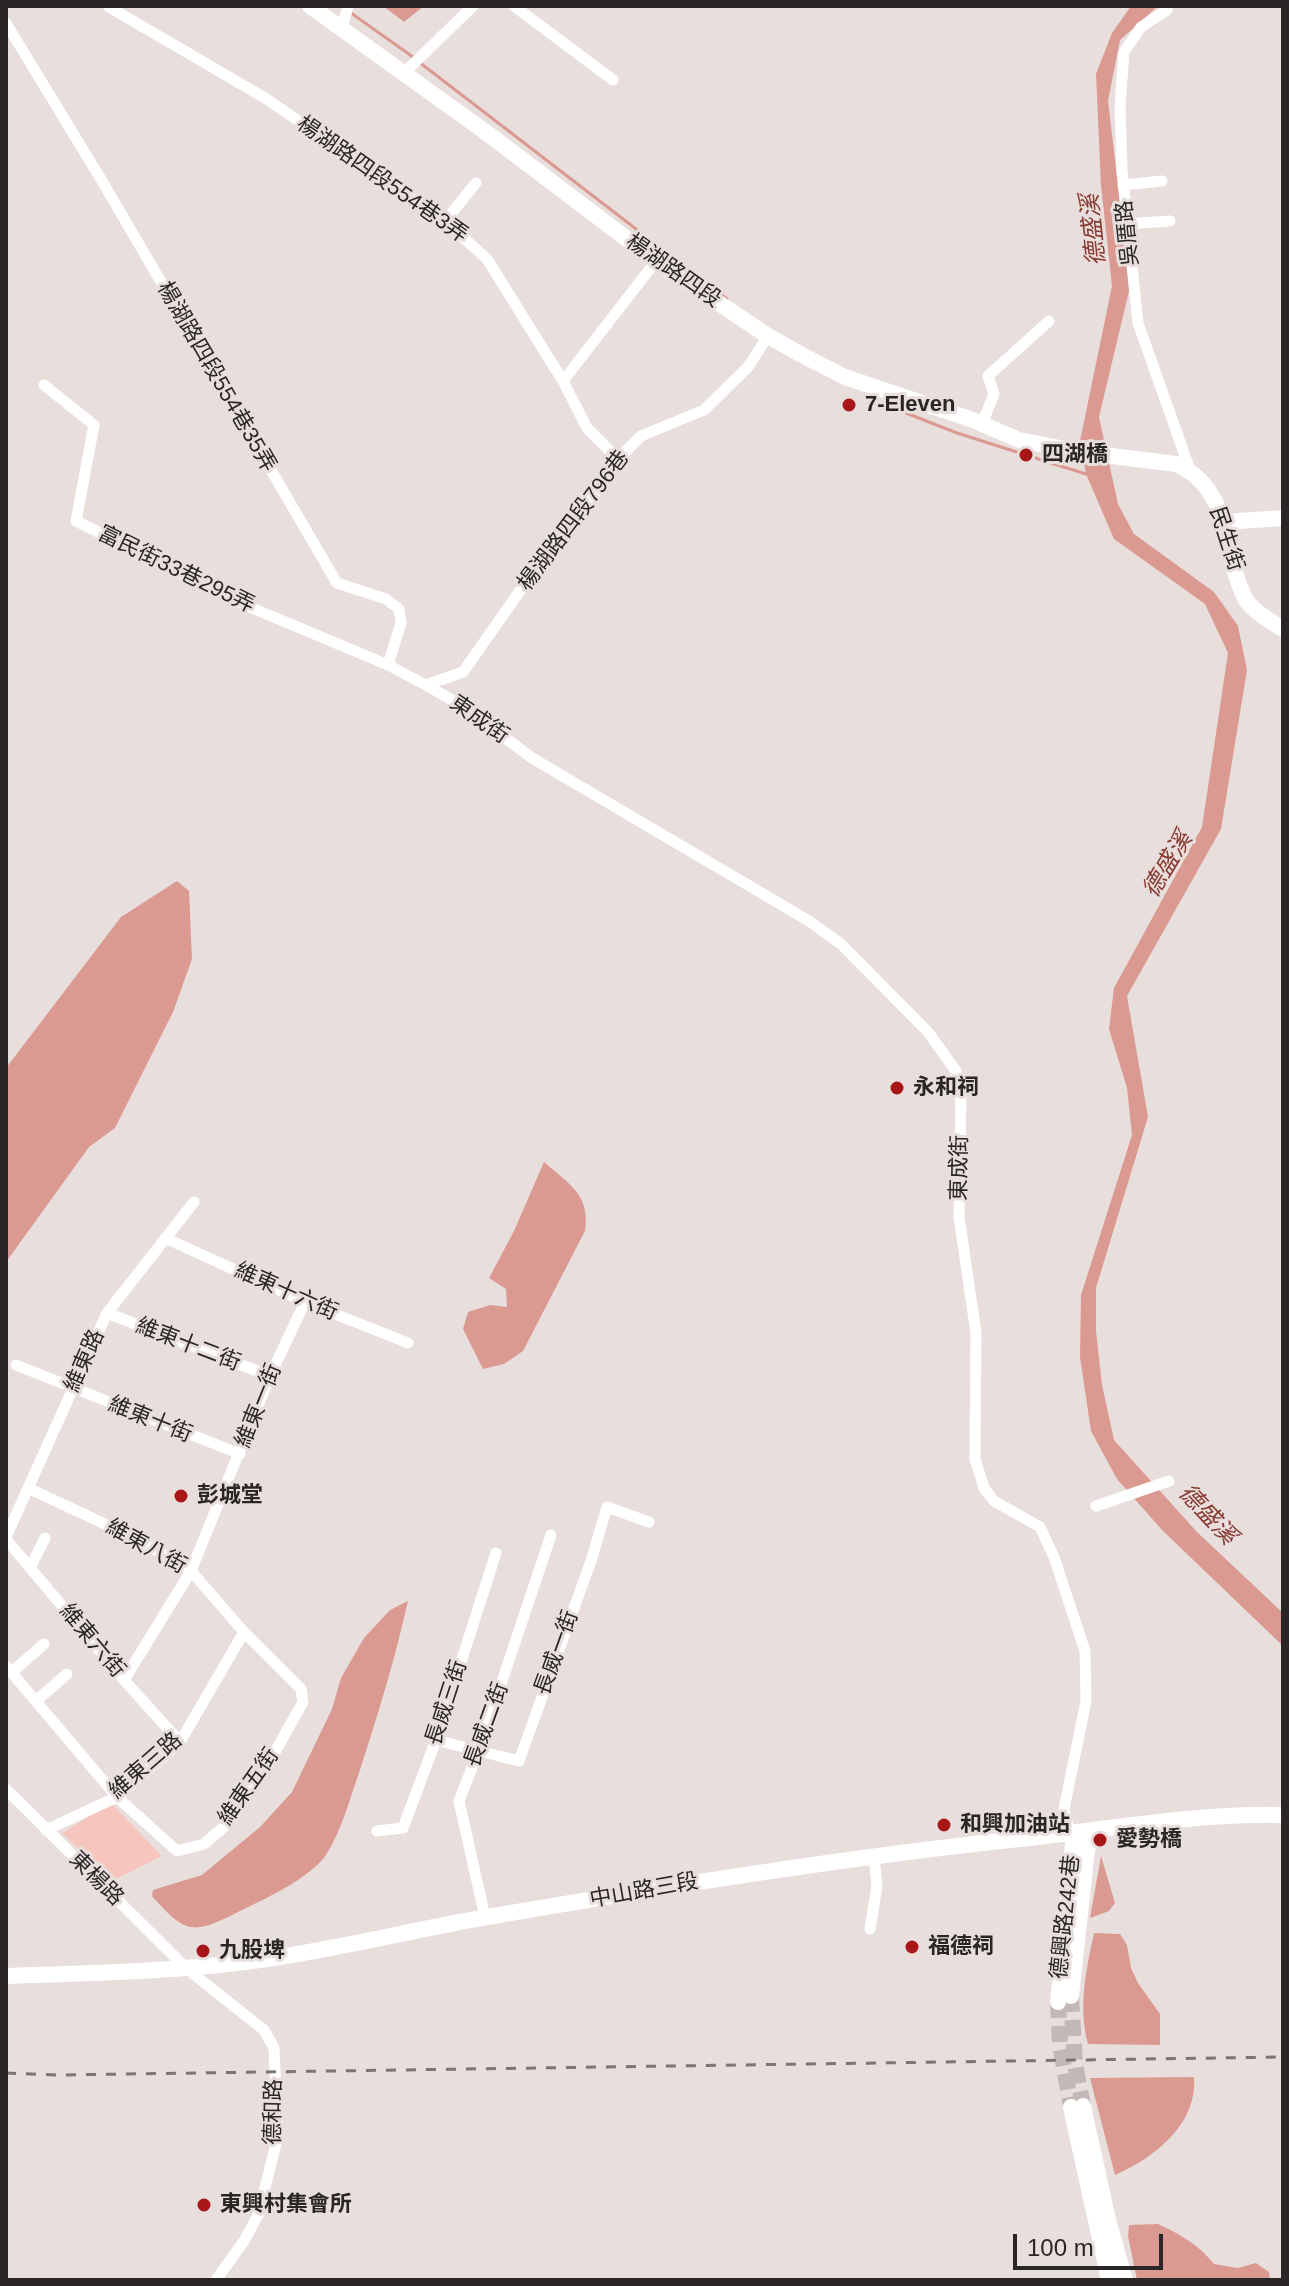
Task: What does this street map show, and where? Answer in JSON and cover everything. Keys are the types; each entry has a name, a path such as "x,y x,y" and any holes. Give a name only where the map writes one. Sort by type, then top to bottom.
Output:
{"street":[{"name":"楊湖路四段","path":"310,6 345,17 656,261 768,336 845,377 982,424 1019,440 1111,457 1176,464 1190,470"},
{"path":"408,69 473,6"},
{"path":"514,6 613,80"},
{"name":"吳厝路","path":"1168,6 1167,10 1141,27 1124,52 1120,106 1123,185 1138,323 1190,470"},
{"name":"楊湖路四段554巷3弄","path":"109,7 265,98 445,221 487,259 563,381 587,428 618,459"},
{"name":"楊湖路四段554巷35弄","path":"6,23 337,583 386,599 399,609 401,623 388,665"},
{"path":"1123,185 1162,181"},
{"path":"445,221 476,183"},
{"path":"1127,224 1170,221"},
{"path":"563,381 656,261"},
{"path":"982,424 994,394 988,376 1049,321"},
{"name":"楊湖路四段796巷","path":"426,685 463,672 522,588 577,521 618,459 641,436 704,410 748,367 768,336"},
{"name":"富民街33巷295弄","path":"44,385 94,425 76,521 240,603 388,665 426,685"},
{"name":"民生街","path":"1190,470 1201,480 1224,522 1246,600 1283,629"},
{"path":"1224,522 1283,518"},
{"name":"東成街","path":"426,685 464,707 532,758 809,921 841,944 917,1021 956,1071 961,1094 959,1217 976,1333 975,1459 984,1488 994,1501 1040,1527 1054,1557 1085,1651 1086,1701 1064,1809 1068,1826 1074,1833"},
{"name":"維東路","path":"6,1538 107,1313 194,1202"},
{"name":"維東十六街","path":"165,1238 305,1302 408,1343"},
{"name":"維東一街","path":"124,1680 191,1571 270,1376 305,1302"},
{"name":"維東十二街","path":"107,1313 270,1376"},
{"name":"維東十街","path":"16,1365 240,1454"},
{"path":"1096,1506 1165,1483"},
{"name":"維東八街","path":"30,1489 141,1541 191,1571 244,1632 301,1689 303,1702"},
{"name":"長威一街","path":"436,1740 519,1761 591,1561 607,1507 649,1522"},
{"name":"長威二街","path":"485,1917 459,1801 551,1535"},
{"name":"維東六街","path":"6,1538 180,1742"},
{"path":"30,1568 45,1538"},
{"name":"長威三街","path":"377,1831 403,1828 436,1740 496,1553"},
{"name":"維東三路","path":"46,1830 117,1797 180,1742 244,1632"},
{"path":"44,1644 9,1669 117,1797"},
{"path":"36,1701 67,1674"},
{"name":"維東五街","path":"117,1797 177,1851 204,1844 226,1825 266,1768 303,1702"},
{"name":"東楊路","path":"6,1789 187,1969"},
{"name":"中山路三段","path":"6,1976 187,1969 249,1962 485,1917 726,1877 1093,1830 1216,1817 1283,1815"},
{"name":"德興路242巷","path":"1074,1833 1064,1999 1087,1850 1093,1830"},
{"path":"870,1929 877,1886 874,1857"},
{"name":"德和路","path":"187,1969 264,2030 274,2048 278,2136 258,2215 216,2280"},
{"path":"1109,2280 1077,2106 1125,2280"}],"shaded area":[{"path":"383,6 424,6 404,22"},
{"path":"1131,6 1158,6 1120,40 1108,101 1130,287 1099,417 1118,504 1134,534 1214,592 1238,626 1247,670 1221,829 1127,996 1148,1117 1096,1288 1096,1331 1102,1385 1114,1440 1197,1532 1283,1613 1283,1646 1162,1530 1117,1479 1091,1431 1080,1357 1081,1295 1132,1135 1127,1088 1109,1029 1114,988 1202,827 1228,653 1205,604 1114,539 1086,474 1080,441 1112,286 1101,185 1096,74 1112,33"},
{"path":"177,881 189,891 192,959 173,1012 115,1128 89,1147 6,1262 6,1068 121,917"},
{"path":"544,1162 570,1184 581,1199 586,1218 585,1231 523,1351 504,1364 483,1369 463,1329 468,1312 490,1305 507,1307 506,1289 489,1278 514,1231"},
{"path":"408,1601 360,1770 341,1825 326,1855 309,1872 286,1887 212,1924 192,1927 174,1918 152,1896 153,1890 202,1875 260,1827 292,1792 332,1709 341,1678 364,1638 390,1610"},
{"path":"111,1803 162,1856 112,1881 62,1833"},
{"path":"1101,1856 1115,1903 1109,1911 1090,1918"},
{"path":"1094,1933 1120,1934 1127,1945 1131,1968 1138,1983 1160,2014 1160,2045 1088,2044 1083,2002"},
{"path":"1194,2077 1189,2110 1171,2137 1144,2159 1115,2175 1090,2078"},
{"path":"1158,2224 1189,2241 1214,2264 1238,2268 1256,2263 1269,2272 1270,2280 1137,2280 1128,2236 1129,2225"}],"waterway":[{"path":"351,13 413,57"},
{"path":"419,62 727,299"},
{"path":"888,406 957,433 1089,475"}],"tunnel":[{"path":"1071,1996 1075,2064 1083,2106"},
{"path":"1058,2002 1060,2044 1071,2107"}],"railway":[{"path":"6,2073 59,2075 1283,2057"}],"place":[{"name":"7-Eleven","path":"849,405"},
{"name":"四湖橋","path":"1026,455"},
{"name":"永和祠","path":"897,1088"},
{"name":"彭城堂","path":"181,1496"},
{"name":"和興加油站","path":"944,1825"},
{"name":"愛勢橋","path":"1100,1840"},
{"name":"福德祠","path":"912,1947"},
{"name":"九股埤","path":"203,1951"},
{"name":"東興村集會所","path":"204,2205"}],"water label":[{"name":"德盛溪","path":"1094,230"},
{"name":"德盛溪","path":"1168,865"},
{"name":"德盛溪","path":"1207,1515"}]}
